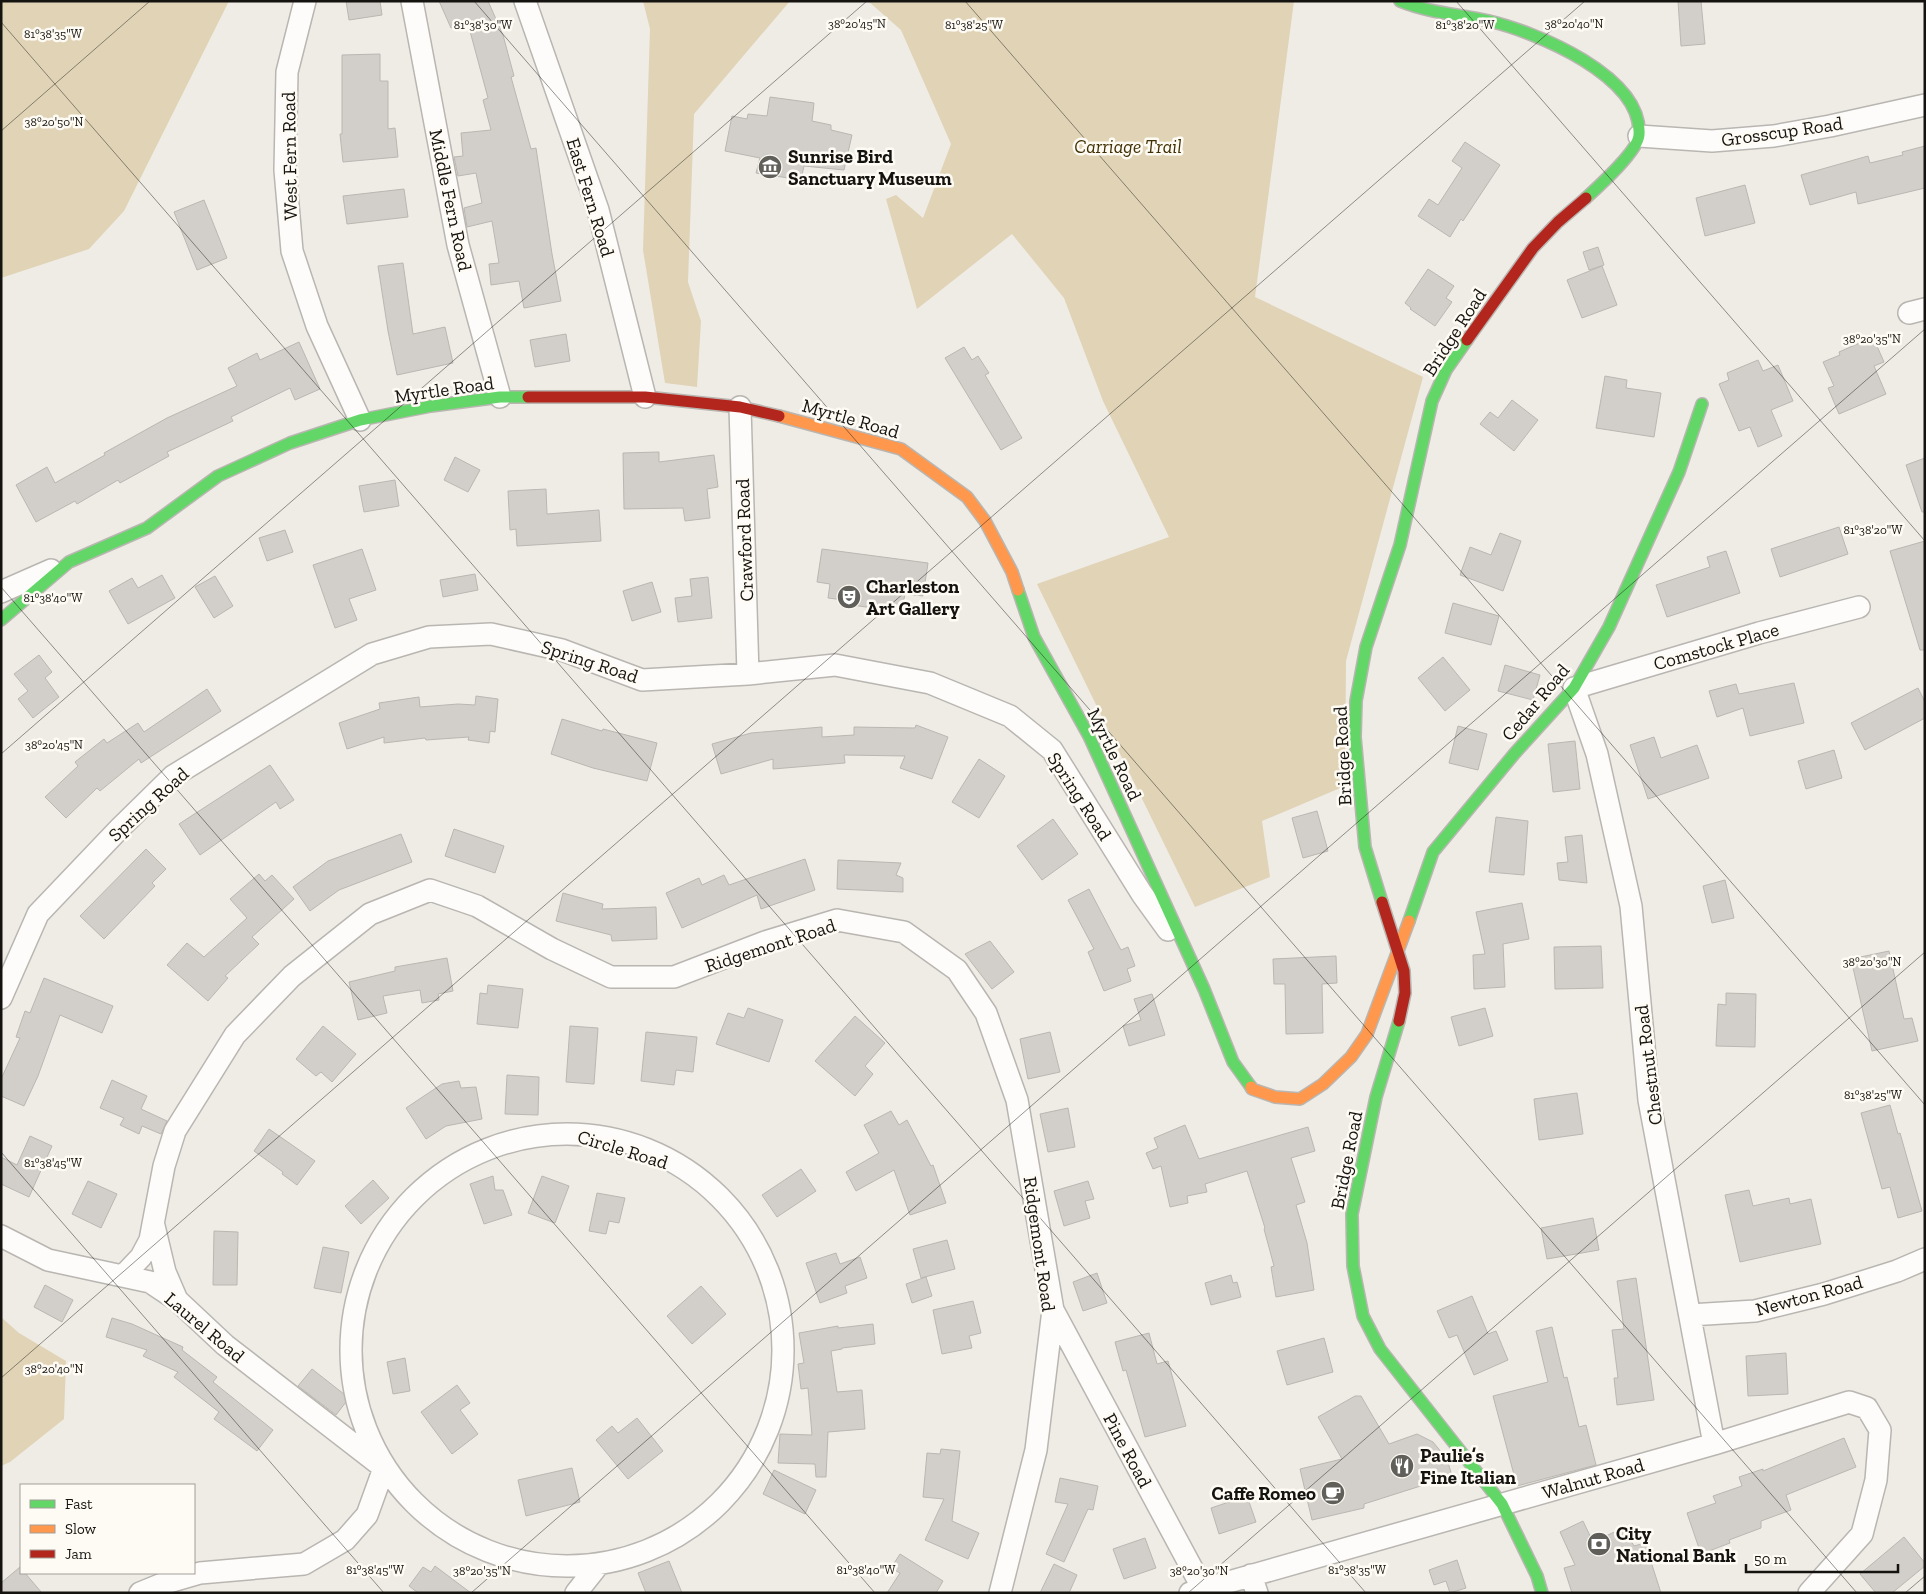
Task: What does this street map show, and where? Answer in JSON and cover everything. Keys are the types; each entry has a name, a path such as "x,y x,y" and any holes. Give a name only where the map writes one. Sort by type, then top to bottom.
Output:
{"street":[{"name":"West Fern Road","path":"305,1 287,72 285,170 292,252 317,326 360,420"},
{"name":"Middle Fern Road","path":"412,1 458,245 500,397"},
{"name":"East Fern Road","path":"526,1 598,210 645,397"},
{"path":"1400,1 1419,9 1490,21 1526,32 1554,44 1604,74 1618,86 1634,109 1638,136"},
{"name":"Grosscup Road","path":"1638,136 1712,141 1774,136 1925,105"},
{"name":"Bridge Road","path":"1542,1593 1537,1576 1502,1504 1380,1349 1363,1316 1353,1266 1352,1214 1376,1097 1398,1031 1406,993 1404,971 1366,847 1355,737 1356,701 1360,668 1400,545 1422,439 1432,401 1446,370 1532,248 1558,222 1606,180 1633,148 1638,136"},
{"name":"Myrtle Road","path":"1,620 69,562 147,528 218,476 290,443 360,420 431,406 500,397 645,397 740,406 901,449 967,497 985,521 1012,572 1034,637 1088,736 1193,965 1233,1062 1252,1089 1274,1097 1300,1099 1323,1084 1351,1057 1362,1042 1382,997 1398,953"},
{"name":"Cedar Road","path":"1398,953 1433,852 1515,753 1574,688 1609,627 1679,472 1702,404"},
{"name":"Crawford Road","path":"740,406 748,674"},
{"path":"1,592 69,562"},
{"name":"Comstock Place","path":"1574,688 1759,633 1859,607"},
{"name":"Spring Road","path":"1,998 38,914 120,828 173,776 372,654 429,637 491,634 562,650 642,680 748,674 835,665 930,683 1010,716 1052,750 1142,894 1193,965"},
{"name":"Chestnut Road","path":"1574,688 1597,754 1631,906 1649,1100 1714,1444"},
{"name":"Ridgemont Road","path":"123,1276 146,1250 154,1223 164,1166 175,1132 235,1035 292,976 370,914 430,890 477,906 552,949 611,976 620,977 674,977 765,942 837,920 904,932 956,970 986,1013 1017,1100 1053,1310 1036,1450 1000,1593"},
{"name":"Circle Road","path":"574,1131 696,1172 731,1204 759,1245 782,1314 785,1363 771,1425 760,1449 729,1494 690,1528 642,1553 599,1564 550,1566 509,1559 443,1528 400,1489 384,1468 371,1444 350,1350 354,1304 375,1247 403,1206 424,1185 480,1150 574,1131"},
{"name":"Ridgemont Road","path":"154,1223 165,1272 177,1300"},
{"name":"Laurel Road","path":"1,1236 48,1260 150,1282 177,1300 225,1345 384,1468"},
{"name":"Newton Road","path":"1690,1315 1755,1311 1781,1305 1888,1274 1925,1259"},
{"name":"Pine Road","path":"1053,1310 1196,1591"},
{"name":"Walnut Road","path":"1196,1591 1254,1584 1502,1504 1714,1444 1849,1402 1867,1408 1880,1430 1876,1480 1862,1534 1809,1593"},
{"path":"140,1593 162,1584 200,1573 304,1564 346,1540 367,1515 384,1468"},
{"path":"576,1593 599,1564"}],"green space":[{"path":"1,1 229,1 124,211 89,249 1,278"},
{"path":"643,1 790,1 694,114 688,282 701,321 697,387 665,383 643,250 650,29"},
{"name":"Carriage Trail","path":"868,1 1294,1 1255,297 1423,377 1346,661 1345,786 1262,821 1270,877 1195,907 1037,584 1169,537 1103,401 1064,298 1012,234 917,309 886,199 896,195 923,218 951,144 901,30"},
{"path":"1,1317 19,1333 66,1361 64,1419 10,1462 1,1466"}],"building":[{"path":"346,1 380,1 382,15 349,20"},
{"path":"439,1 488,1 503,35 514,76 511,77 531,149 536,148 561,301 524,308 519,281 491,285 489,264 499,263 492,221 467,227 464,208 482,203 476,173 458,176 454,157 463,156 461,133 491,130 483,100 488,98 467,20 451,28"},
{"path":"1678,1 1701,1 1705,44 1681,46"},
{"path":"380,54 380,81 388,81 388,129 395,128 398,157 343,162 340,134 342,134 342,55"},
{"path":"770,97 814,103 812,121 831,125 831,130 852,135 844,170 804,166 801,180 756,173 760,158 725,151 732,116 747,119 748,114 767,116"},
{"path":"1465,142 1500,165 1463,221 1461,219 1450,237 1418,216 1429,199 1438,205 1462,168 1452,161"},
{"path":"1925,146 1925,188 1858,204 1856,192 1810,205 1801,175 1868,156 1870,163 1903,155 1902,152"},
{"path":"1745,185 1755,223 1705,236 1696,198"},
{"path":"404,189 408,217 347,224 343,196"},
{"path":"204,200 227,258 197,270 174,212"},
{"path":"1598,247 1604,265 1589,270 1583,252"},
{"path":"403,263 413,334 445,327 453,363 397,375 378,266"},
{"path":"1602,266 1617,305 1582,318 1567,280"},
{"path":"1428,269 1454,286 1446,298 1452,302 1435,326 1410,309 1405,303"},
{"path":"566,334 570,361 535,367 530,340"},
{"path":"1873,337 1884,362 1874,366 1886,394 1839,414 1828,388 1834,386 1823,362 1840,355 1839,352"},
{"path":"299,342 320,389 295,400 290,388 231,417 233,421 167,452 169,456 120,483 118,480 77,504 75,501 36,522 16,485 47,467 55,483 167,418 237,386 228,368 257,353 260,360"},
{"path":"964,347 972,360 978,356 989,373 985,375 1022,438 1001,450 945,358"},
{"path":"1758,360 1763,371 1778,365 1793,401 1771,410 1782,436 1758,447 1750,427 1739,431 1719,384 1729,380 1727,373"},
{"path":"1605,376 1627,380 1626,388 1661,393 1654,437 1596,428"},
{"path":"1512,400 1538,420 1514,451 1480,424 1490,412 1498,418"},
{"path":"659,452 659,462 714,455 718,487 707,489 710,518 685,521 683,508 624,509 623,453"},
{"path":"455,457 480,470 468,492 444,480"},
{"path":"1925,458 1925,512 1922,512 1906,465"},
{"path":"395,480 399,506 364,512 359,486"},
{"path":"546,489 547,514 599,510 601,541 517,546 516,529 510,530 508,491"},
{"path":"1839,527 1848,554 1780,577 1771,549"},
{"path":"285,530 293,552 267,561 259,538"},
{"path":"1500,533 1521,541 1503,591 1460,575 1470,547 1491,555"},
{"path":"1925,541 1925,650 1920,650 1890,551"},
{"path":"362,549 376,590 349,599 357,620 335,628 313,565"},
{"path":"822,549 928,563 923,596 905,594 902,608 873,604 873,608 852,605 852,601 828,598 830,584 817,582"},
{"path":"1726,551 1740,593 1667,617 1656,585 1710,567 1707,557"},
{"path":"475,574 478,590 443,597 440,580"},
{"path":"162,575 175,598 128,624 109,591 132,578 138,588"},
{"path":"215,576 233,606 214,618 195,587"},
{"path":"708,577 712,618 678,622 675,598 692,596 690,579"},
{"path":"652,582 661,612 632,621 623,591"},
{"path":"1453,603 1499,616 1491,645 1445,633"},
{"path":"39,655 52,672 45,678 59,697 33,718 18,699 28,691 14,674"},
{"path":"1443,657 1470,690 1445,711 1418,678"},
{"path":"1505,665 1540,675 1533,700 1498,691"},
{"path":"1794,683 1804,723 1750,736 1743,708 1717,717 1709,691 1736,684 1739,694"},
{"path":"1918,688 1925,702 1925,718 1865,750 1851,723"},
{"path":"207,689 221,711 141,763 139,759 100,791 97,788 66,818 45,797 78,766 75,762 104,739 107,743 138,723 144,732"},
{"path":"476,696 498,699 495,732 490,731 489,743 468,740 469,737 426,740 425,738 384,743 384,737 347,749 339,723 380,709 379,703 419,697 420,707 458,704 475,705"},
{"path":"562,719 602,731 603,729 657,743 647,781 593,768 551,754"},
{"path":"916,725 948,737 932,779 900,768 905,756 844,755 845,763 773,769 773,759 721,774 712,744 751,733 822,727 822,737 854,735 854,727 915,728"},
{"path":"1458,726 1487,734 1478,770 1449,763"},
{"path":"1654,737 1661,758 1697,745 1709,778 1648,799 1630,745"},
{"path":"1575,741 1580,789 1553,792 1548,744"},
{"path":"1834,750 1842,778 1806,789 1798,761"},
{"path":"979,759 1005,776 979,818 952,802"},
{"path":"270,765 294,800 280,809 276,802 200,855 179,824"},
{"path":"1317,811 1328,851 1303,858 1292,818"},
{"path":"1496,817 1528,821 1524,875 1489,872"},
{"path":"1053,819 1078,854 1042,880 1017,846"},
{"path":"454,829 504,846 495,873 445,856"},
{"path":"401,834 412,862 339,890 310,911 293,887 328,861"},
{"path":"1582,835 1587,883 1559,880 1557,863 1568,862 1565,837"},
{"path":"146,849 166,869 152,883 155,886 104,939 80,916"},
{"path":"805,859 815,890 761,909 757,895 682,928 666,893 699,878 702,885 724,875 729,885"},
{"path":"838,860 901,863 896,875 903,878 903,892 837,889"},
{"path":"259,874 265,881 272,875 294,899 252,937 259,944 225,976 228,978 208,1001 167,965 187,943 204,957 247,918 230,899"},
{"path":"1725,880 1734,918 1712,923 1703,886"},
{"path":"1089,889 1121,950 1128,947 1135,966 1127,969 1131,981 1104,991 1088,952 1094,949 1068,900"},
{"path":"563,893 603,904 602,909 656,907 657,939 612,941 611,935 556,921"},
{"path":"1522,903 1529,939 1503,944 1505,987 1474,989 1473,955 1485,954 1476,912"},
{"path":"990,941 1014,972 992,989 965,954"},
{"path":"1601,946 1603,988 1555,989 1554,947"},
{"path":"1889,951 1904,1019 1912,1018 1918,1041 1872,1051 1851,959"},
{"path":"1336,956 1337,983 1322,984 1323,1033 1286,1034 1285,984 1274,984 1273,959"},
{"path":"447,958 453,991 438,994 439,1000 422,1003 420,990 383,996 387,1013 358,1020 349,982 395,971 395,967"},
{"path":"44,978 113,1006 102,1033 60,1015 38,1076 24,1106 1,1096 1,1079 20,1038 16,1037 25,1011 30,1013"},
{"path":"488,985 523,989 518,1028 477,1024 480,993 487,994"},
{"path":"1726,993 1756,994 1755,1047 1716,1046 1718,1004 1726,1005"},
{"path":"1152,994 1165,1035 1129,1046 1123,1026 1141,1020 1134,999"},
{"path":"748,1008 783,1020 769,1062 716,1044 728,1013 744,1018"},
{"path":"1485,1008 1493,1036 1459,1046 1451,1017"},
{"path":"855,1016 885,1043 865,1066 873,1074 855,1096 815,1061"},
{"path":"323,1026 356,1054 332,1082 321,1072 316,1076 296,1059"},
{"path":"570,1026 598,1028 594,1084 566,1082"},
{"path":"646,1032 697,1037 693,1072 676,1070 674,1085 641,1081"},
{"path":"1050,1032 1060,1072 1028,1079 1020,1039"},
{"path":"507,1075 539,1077 538,1115 505,1114"},
{"path":"112,1080 147,1096 141,1109 167,1121 161,1134 142,1126 139,1134 120,1125 124,1118 100,1108"},
{"path":"459,1081 461,1088 476,1087 482,1119 446,1126 426,1139 406,1108 442,1084"},
{"path":"1577,1093 1583,1134 1539,1140 1534,1099"},
{"path":"1890,1105 1922,1211 1898,1218 1890,1187 1882,1189 1861,1113"},
{"path":"1068,1108 1075,1147 1048,1152 1040,1114"},
{"path":"891,1111 899,1125 907,1120 931,1166 933,1165 946,1203 910,1215 894,1170 856,1191 846,1172 879,1153 864,1125"},
{"path":"1185,1125 1199,1159 1308,1127 1315,1151 1291,1158 1305,1202 1296,1205 1307,1243 1314,1290 1276,1297 1271,1267 1274,1266 1265,1228 1247,1171 1205,1184 1207,1192 1187,1196 1188,1203 1170,1207 1161,1166 1153,1169 1146,1153 1158,1148 1154,1138"},
{"path":"269,1129 315,1161 297,1185 282,1174 283,1172 254,1151"},
{"path":"30,1136 52,1146 29,1197 1,1184 1,1157 17,1165"},
{"path":"801,1169 816,1191 777,1217 762,1195"},
{"path":"493,1176 495,1190 503,1190 512,1215 484,1224 470,1184"},
{"path":"542,1176 569,1186 555,1223 528,1213"},
{"path":"373,1180 389,1198 361,1224 345,1206"},
{"path":"88,1181 117,1194 101,1228 72,1214"},
{"path":"1088,1181 1094,1199 1085,1201 1090,1218 1064,1226 1054,1191"},
{"path":"1749,1190 1753,1206 1789,1198 1790,1204 1811,1199 1821,1244 1740,1262 1725,1195"},
{"path":"597,1193 625,1198 619,1223 609,1221 606,1234 589,1231"},
{"path":"1593,1218 1599,1250 1547,1259 1541,1228"},
{"path":"214,1231 238,1232 237,1285 213,1285"},
{"path":"947,1240 955,1269 921,1278 913,1249"},
{"path":"323,1247 349,1252 341,1293 314,1288"},
{"path":"836,1253 840,1264 860,1257 867,1278 845,1286 847,1293 820,1303 806,1263"},
{"path":"1097,1273 1107,1303 1083,1311 1073,1282"},
{"path":"1231,1275 1233,1283 1237,1282 1241,1297 1211,1305 1205,1283"},
{"path":"926,1277 932,1296 912,1303 906,1284"},
{"path":"1636,1278 1654,1400 1617,1405 1614,1378 1618,1378 1612,1330 1624,1329 1617,1281"},
{"path":"45,1285 73,1300 62,1322 34,1307"},
{"path":"701,1286 726,1314 692,1344 667,1316"},
{"path":"1472,1296 1488,1334 1496,1331 1508,1360 1474,1375 1457,1335 1449,1338 1437,1311"},
{"path":"973,1301 981,1333 969,1336 972,1348 942,1354 933,1310"},
{"path":"112,1318 132,1324 183,1347 182,1350 217,1377 213,1382 273,1430 257,1451 214,1419 219,1412 174,1377 178,1372 143,1356 147,1350 106,1337"},
{"path":"873,1324 875,1344 831,1351 837,1392 862,1390 865,1429 828,1432 826,1477 816,1477 815,1464 778,1463 780,1434 812,1435 808,1388 801,1389 798,1364 804,1363 799,1333 838,1326 838,1328"},
{"path":"1552,1327 1564,1378 1567,1377 1579,1427 1586,1425 1596,1465 1517,1486 1493,1396 1548,1382 1536,1331"},
{"path":"1149,1333 1157,1364 1168,1361 1186,1426 1145,1437 1126,1370 1123,1371 1115,1342"},
{"path":"1324,1338 1333,1372 1287,1385 1277,1351"},
{"path":"1786,1353 1788,1394 1748,1396 1746,1356"},
{"path":"405,1358 410,1391 393,1394 387,1362"},
{"path":"312,1369 349,1398 336,1415 298,1386"},
{"path":"457,1385 470,1403 460,1410 478,1434 452,1454 421,1412"},
{"path":"1355,1396 1361,1396 1389,1444 1417,1434 1433,1442 1447,1459 1452,1476 1364,1504 1364,1508 1312,1520 1300,1469 1342,1459 1318,1417"},
{"path":"637,1418 663,1451 628,1479 596,1440 612,1426 618,1433"},
{"path":"1844,1438 1856,1467 1786,1495 1791,1510 1761,1521 1761,1528 1729,1540 1730,1543 1701,1554 1687,1513 1716,1503 1713,1496 1742,1486 1739,1477 1763,1469 1763,1471"},
{"path":"941,1449 960,1451 952,1521 979,1533 968,1559 925,1540 944,1499 923,1497 927,1453 940,1454"},
{"path":"572,1468 580,1502 526,1516 518,1480"},
{"path":"774,1470 816,1490 805,1514 763,1494"},
{"path":"1060,1478 1098,1486 1093,1510 1088,1509 1064,1562 1046,1554 1068,1504 1055,1502"},
{"path":"1247,1496 1256,1522 1219,1534 1211,1508"},
{"path":"1583,1521 1593,1542 1623,1528 1634,1546 1645,1543 1661,1593 1572,1593 1564,1568 1575,1565 1560,1532"},
{"path":"1904,1537 1925,1563 1925,1566 1892,1593 1876,1593 1860,1574"},
{"path":"1145,1538 1156,1568 1124,1579 1113,1549"},
{"path":"900,1554 943,1581 936,1593 887,1593 900,1573 891,1568"},
{"path":"1457,1560 1466,1588 1450,1593 1446,1581 1434,1585 1429,1570"},
{"path":"669,1561 682,1593 646,1593 638,1573"},
{"path":"1054,1564 1077,1575 1069,1593 1040,1593"},
{"path":"435,1566 471,1593 418,1593 409,1586 423,1567 431,1572"},
{"path":"20,1567 20,1574 26,1574 42,1593 1,1593 1,1583"}],"traffic: fast":[{"path":"1400,1 1433,11 1489,21 1533,35 1583,60 1606,76 1624,94 1636,114 1639,135 1637,142 1617,168 1586,198"},
{"path":"1382,902 1365,847 1355,737 1356,701 1366,647 1400,545 1432,401 1446,370 1467,340"},
{"path":"1,620 69,562 147,528 218,476 290,443 360,420 431,406 500,397 528,397"},
{"path":"1409,921 1433,852 1515,753 1574,688 1609,627 1679,472 1702,404"},
{"path":"1018,590 1034,637 1089,736 1204,989 1233,1062 1251,1087"},
{"path":"1399,1021 1376,1097 1352,1214 1353,1266 1363,1316 1380,1349 1502,1504 1537,1576 1542,1593"}],"traffic: slow":[{"path":"779,416 901,449 967,497 985,521 1012,572 1018,590"},
{"path":"1251,1087 1275,1097 1300,1099 1323,1084 1351,1057 1367,1034 1409,921"}],"traffic: jam":[{"path":"1467,340 1533,248 1558,222 1586,198"},
{"path":"528,397 645,397 740,407 779,416"},
{"path":"1382,902 1404,971 1405,993 1399,1021"}],"place":[{"name":"Sunrise Bird Sanctuary Museum","path":"770,167"},
{"name":"Charleston Art Gallery","path":"849,597"},
{"name":"Paulie’s Fine Italian","path":"1402,1466"},
{"name":"Caffe Romeo","path":"1333,1493"},
{"name":"City National Bank","path":"1599,1544"}]}
